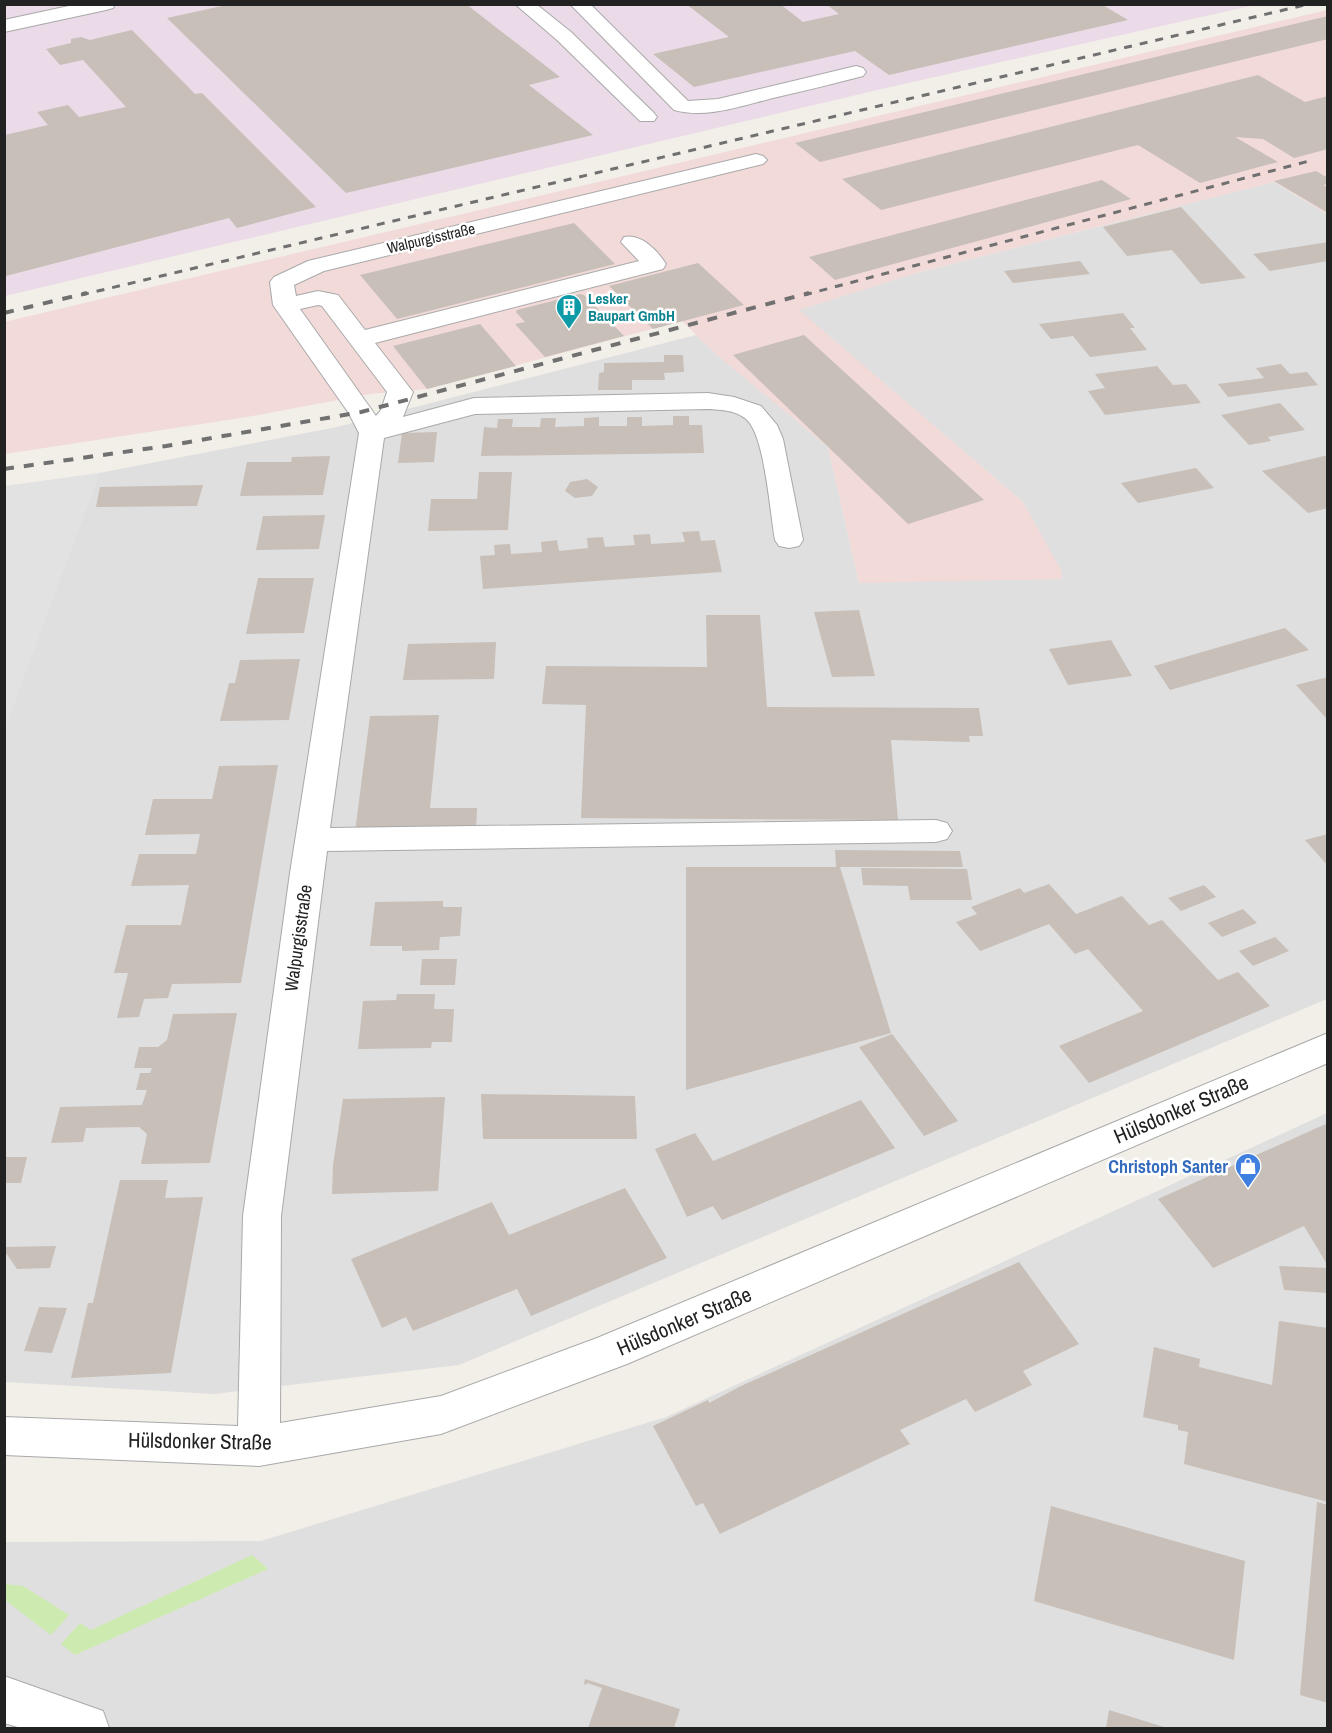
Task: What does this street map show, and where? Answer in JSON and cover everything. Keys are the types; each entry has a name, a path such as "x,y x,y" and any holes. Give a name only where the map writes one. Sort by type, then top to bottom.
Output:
{"street":[{"path":"4,26 65,9 106,4"},
{"path":"524,4 564,36 647,117"},
{"path":"580,5 681,106 692,108 718,105 856,72"},
{"name":"Walpurgisstraße","path":"285,305 282,282 316,266 756,160"},
{"path":"360,339 655,264 632,242"},
{"path":"318,298 330,300 400,392 393,413 372,433 361,412 285,305 318,298"},
{"path":"372,433 474,406 708,401 733,405 756,414 765,428 773,450 783,518 789,540"},
{"name":"Walpurgisstraße","path":"259,1446 262,1216 312,840 372,433"},
{"path":"312,840 936,831"},
{"name":"Hülsdonker Straße","path":"4,1436 259,1446 441,1415 612,1352 1328,1047"},
{"path":"4,1699 86,1728"}],"shaded area":[{"path":"4,5 1255,5 886,88 5,296"},
{"path":"1327,10 1327,214 1274,182 916,273 799,310 1023,502 1062,572 1062,579 859,583 828,447 717,355 682,321 427,389 370,394 247,417 5,454 4,322"},
{"path":"1274,182 1327,214 1327,999 459,1365 214,1394 5,1382 4,729 99,473 337,427 696,335 828,447 859,583 1023,502 798,310 916,273"},
{"path":"99,473 5,729 5,486"},
{"path":"1327,1113 1327,1728 5,1728 4,1542 261,1541 666,1417"}],"green space":[{"path":"252,1555 268,1569 75,1655 61,1644 80,1623 91,1630"},
{"path":"5,1584 23,1586 69,1615 51,1635 5,1600"}],"building":[{"path":"231,4 466,4 560,77 529,85 593,135 346,193 167,18"},
{"path":"686,4 780,4 803,22 839,14 826,4 1101,4 1128,20 889,75 855,51 694,87 653,54 729,37"},
{"path":"1328,16 1328,39 820,162 795,143"},
{"path":"132,30 195,94 202,93 316,207 237,228 229,218 6,276 5,135 48,125 37,112 68,105 79,117 126,107 83,60 60,65 46,49 71,43 71,39 81,37 90,40"},
{"path":"1258,75 1305,102 1328,96 1328,149 1294,158 1263,139 1235,137 1278,162 1200,183 1138,145 881,210 842,179"},
{"path":"1316,171 1328,178 1328,184 1323,185 1328,188 1328,213 1274,181"},
{"path":"1102,180 1131,199 835,280 809,257"},
{"path":"1181,207 1246,278 1201,284 1172,250 1127,256 1103,227"},
{"path":"574,223 615,264 397,319 360,275"},
{"path":"1328,242 1328,261 1270,271 1253,254"},
{"path":"1080,261 1090,274 1013,283 1004,271"},
{"path":"698,263 744,305 653,329 609,286"},
{"name":"Lesker Baupart GmbH","path":"580,294 584,295 624,336 545,357 515,324 525,322 516,312 517,310"},
{"path":"1123,313 1135,328 1130,328 1147,350 1090,357 1073,336 1051,339 1039,324"},
{"path":"480,324 516,366 427,389 393,346"},
{"path":"804,335 984,500 908,524 733,355"},
{"path":"664,355 683,355 684,372 664,373 665,380 632,380 632,390 598,390 599,373 604,372 604,363 664,362"},
{"path":"1281,364 1290,374 1307,372 1318,385 1228,397 1218,384 1264,378 1256,368"},
{"path":"1157,366 1173,385 1186,384 1201,403 1105,415 1088,391 1105,388 1095,374"},
{"path":"1280,403 1305,430 1268,437 1271,441 1249,445 1221,415"},
{"path":"673,416 689,416 689,425 702,425 704,453 481,456 484,427 497,428 498,419 513,419 512,427 540,427 541,418 556,418 555,427 584,426 584,418 599,417 599,426 627,426 627,417 642,417 642,426 673,425"},
{"path":"437,432 434,462 398,463 402,433"},
{"path":"1328,455 1328,508 1308,513 1262,471"},
{"path":"330,456 323,495 240,496 247,462 291,462 292,457"},
{"path":"1196,468 1214,488 1138,503 1121,483"},
{"path":"479,472 512,472 508,530 428,531 431,499 477,499"},
{"path":"587,479 598,487 592,496 575,498 565,491 570,482"},
{"path":"203,485 197,506 96,507 100,487"},
{"path":"325,515 319,549 256,550 263,516"},
{"path":"699,531 701,541 715,540 722,572 483,589 480,556 495,555 494,545 510,544 511,554 542,552 541,542 557,540 559,551 588,548 587,538 603,537 605,547 635,545 633,535 650,534 651,544 685,542 682,532"},
{"path":"258,578 314,578 304,633 246,634"},
{"path":"859,610 875,676 832,677 814,612"},
{"path":"706,615 760,615 767,707 979,708 983,736 969,736 970,742 891,740 898,820 581,818 586,705 542,704 546,666 707,667"},
{"path":"1285,628 1309,650 1170,690 1154,666"},
{"path":"1111,640 1132,676 1068,685 1049,649"},
{"path":"496,642 494,679 403,680 408,644"},
{"path":"300,659 289,720 220,721 229,683 235,683 240,660"},
{"path":"1328,677 1328,720 1296,685"},
{"path":"439,715 430,808 477,808 476,830 355,832 370,716"},
{"path":"278,765 241,983 172,984 168,998 144,999 139,1017 117,1018 128,973 114,973 126,925 181,925 189,885 131,886 139,854 196,854 200,834 145,835 153,799 212,799 219,766"},
{"path":"1328,834 1328,866 1305,840"},
{"path":"835,850 960,851 963,867 840,867 891,1033 686,1090 686,867 836,867"},
{"path":"861,868 967,869 972,900 910,900 908,886 863,885"},
{"path":"1049,884 1076,914 1122,896 1149,925 1162,920 1218,980 1238,972 1270,1006 1089,1083 1059,1046 1143,1011 1088,949 1075,954 1049,924 980,951 956,922 977,914 971,907 1020,888 1024,893"},
{"path":"1204,885 1216,897 1181,911 1168,898"},
{"path":"443,901 443,907 462,907 460,936 440,937 439,950 402,951 402,946 370,946 375,902"},
{"path":"1243,909 1257,923 1222,937 1208,923"},
{"path":"1275,937 1289,951 1253,966 1239,951"},
{"path":"422,959 457,959 455,985 420,985"},
{"path":"397,994 435,994 434,1009 454,1009 452,1042 432,1042 431,1048 358,1049 363,1001 396,1000"},
{"path":"237,1013 210,1163 141,1164 147,1134 139,1127 86,1128 83,1142 51,1143 60,1107 142,1105 147,1090 136,1090 140,1073 150,1073 152,1068 134,1068 139,1047 158,1047 167,1040 173,1014"},
{"path":"892,1034 958,1121 924,1136 859,1047"},
{"path":"481,1094 635,1096 637,1139 483,1139"},
{"path":"445,1097 438,1191 332,1194 333,1165 343,1099"},
{"path":"861,1100 895,1148 722,1220 713,1206 687,1217 655,1149 695,1133 713,1161"},
{"path":"1328,1123 1328,1266 1304,1226 1213,1268 1158,1199"},
{"path":"4,1157 27,1157 21,1183 4,1183"},
{"path":"120,1180 168,1180 165,1198 203,1197 171,1373 71,1378 88,1303 93,1303"},
{"path":"625,1188 667,1258 531,1316 517,1289 413,1331 406,1317 382,1328 351,1259 492,1202 509,1235"},
{"path":"56,1246 50,1268 17,1269 4,1250 4,1247"},
{"path":"1019,1262 1079,1344 1023,1371 1032,1385 975,1412 966,1399 900,1430 910,1444 720,1534 703,1503 696,1506 653,1426 708,1400 709,1403 741,1386"},
{"path":"1279,1266 1328,1268 1328,1293 1284,1290"},
{"path":"39,1307 67,1308 52,1353 24,1351"},
{"path":"1279,1321 1328,1328 1328,1502 1184,1464 1188,1432 1178,1430 1178,1425 1143,1417 1154,1347 1200,1359 1199,1367 1272,1385"},
{"path":"1317,1502 1328,1505 1328,1703 1300,1695"},
{"path":"1051,1506 1245,1561 1234,1660 1034,1601"},
{"path":"585,1679 680,1709 674,1728 588,1728 602,1688 584,1684"},
{"path":"1109,1710 1167,1728 1106,1728"}],"railway":[{"path":"81,295 1309,4"},
{"path":"804,295 1309,161"},
{"path":"4,313 87,293"},
{"path":"4,469 166,446 361,412 809,293"}],"place":[{"name":"Lesker Baupart GmbH","path":"569,330"},
{"name":"Christoph Santer","path":"1248,1189"}]}
